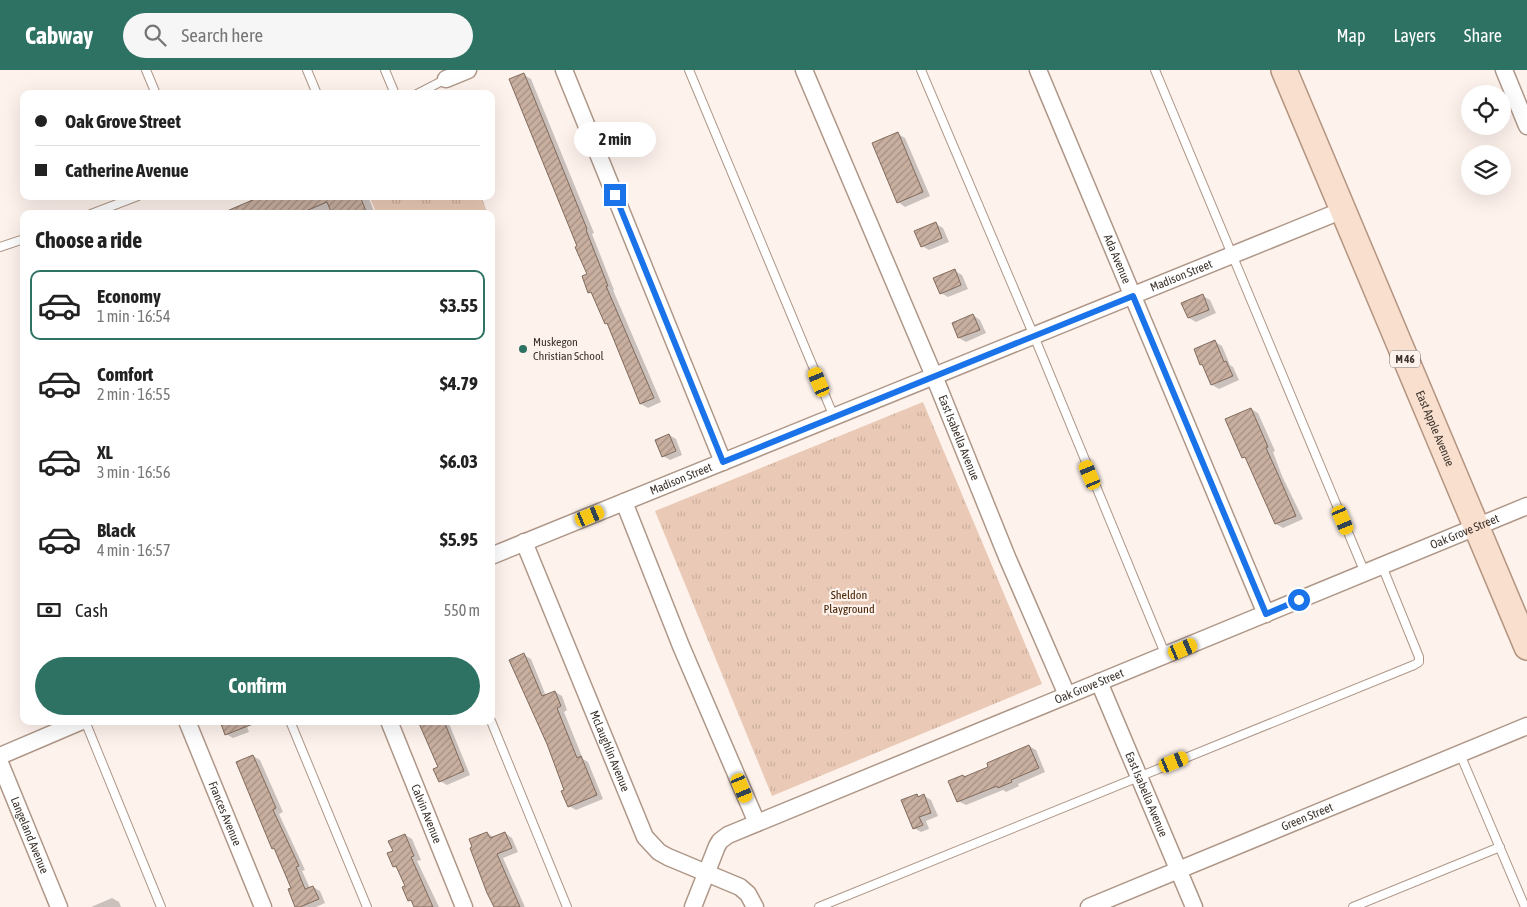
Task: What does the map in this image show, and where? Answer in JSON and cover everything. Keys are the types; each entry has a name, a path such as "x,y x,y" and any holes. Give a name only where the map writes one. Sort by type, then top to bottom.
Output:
{"main road":[{"name":"East Apple Avenue","path":"1284,70 1527,648"}],"street":[{"path":"446,79 468,70"},
{"path":"564,70 723,462"},
{"name":"East Isabella Avenue","path":"804,70 934,376 1007,558 1068,695"},
{"name":"Ada Avenue","path":"1038,70 1266,614"},
{"path":"1504,70 1527,126"},
{"name":"Madison Street","path":"495,554 1343,210"},
{"path":"624,502 681,646 757,823"},
{"name":"Oak Grove Street","path":"693,907 720,841 728,835 1527,506"},
{"name":"McLaughlin Avenue","path":"524,542 645,837 659,852 740,887 748,894 755,907"},
{"name":"East Isabella Avenue","path":"1099,682 1194,907"},
{"path":"0,756 73,725"},
{"name":"Frances Avenue","path":"189,725 262,907"},
{"name":"Calvin Avenue","path":"391,725 464,907"},
{"name":"Green Street","path":"1089,907 1527,726"},
{"name":"Langeland Avenue","path":"0,762 59,907"}],"lane":[{"path":"146,70 154,90"},
{"path":"307,70 315,90"},
{"path":"385,70 393,90"},
{"path":"689,70 834,417"},
{"path":"920,70 1034,336 1166,656"},
{"path":"1155,70 1365,573"},
{"path":"425,90 446,79"},
{"path":"101,210 128,200"},
{"path":"0,247 20,240"},
{"path":"819,907 1419,662 1419,657 1382,566"},
{"path":"88,725 161,907"},
{"path":"292,725 367,907"},
{"path":"493,725 566,907"},
{"path":"1460,754 1525,907"},
{"path":"1353,907 1500,847"}],"green space":[{"path":"371,200 483,200 486,210 375,210"},
{"name":"Sheldon Playground","path":"923,402 1042,684 772,796 655,511"}],"building":[{"path":"524,73 587,229 608,286 606,286 654,398 640,404 607,323 605,324 591,292 588,293 582,276 587,274 575,247 577,246 509,79"},
{"path":"898,132 923,192 897,203 872,143"},
{"path":"253,200 362,200 365,210 330,210 327,202 308,210 229,210"},
{"path":"936,222 942,238 921,247 914,231"},
{"path":"955,269 961,285 940,294 933,278"},
{"path":"1203,294 1209,310 1188,318 1181,303"},
{"path":"973,314 980,330 958,338 952,323"},
{"path":"1215,340 1224,362 1226,361 1233,376 1211,385 1194,349"},
{"path":"1251,408 1268,447 1266,448 1296,516 1275,524 1245,457 1242,458 1225,419"},
{"path":"669,434 676,451 662,457 655,440"},
{"path":"524,653 542,696 555,691 561,706 557,708 577,758 581,756 597,795 568,807 561,791 564,790 547,744 509,660"},
{"path":"221,725 250,725 225,735"},
{"path":"420,725 446,725 464,771 439,782 433,769 438,767"},
{"path":"1029,745 1039,768 998,788 997,786 957,802 948,781 963,775 964,777 988,767 987,763"},
{"path":"253,755 276,808 273,810 299,866 296,867 305,889 313,886 319,899 300,907 295,907 288,889 291,888 274,848 272,849 236,762"},
{"path":"917,794 918,797 924,794 931,813 919,817 923,825 913,829 901,800"},
{"path":"487,832 490,838 505,832 512,848 497,854 520,907 494,907 487,893 470,848 472,847 469,839"},
{"path":"405,834 414,856 411,857 433,907 414,907 411,900 408,901 402,887 405,886 396,866 393,867 387,853 393,851 388,841"}],"place":[{"name":"Muskegon Christian School","path":"523,349"}],"route":[{"path":"615,195 723,462 1133,296 1266,614 1299,600"}]}
